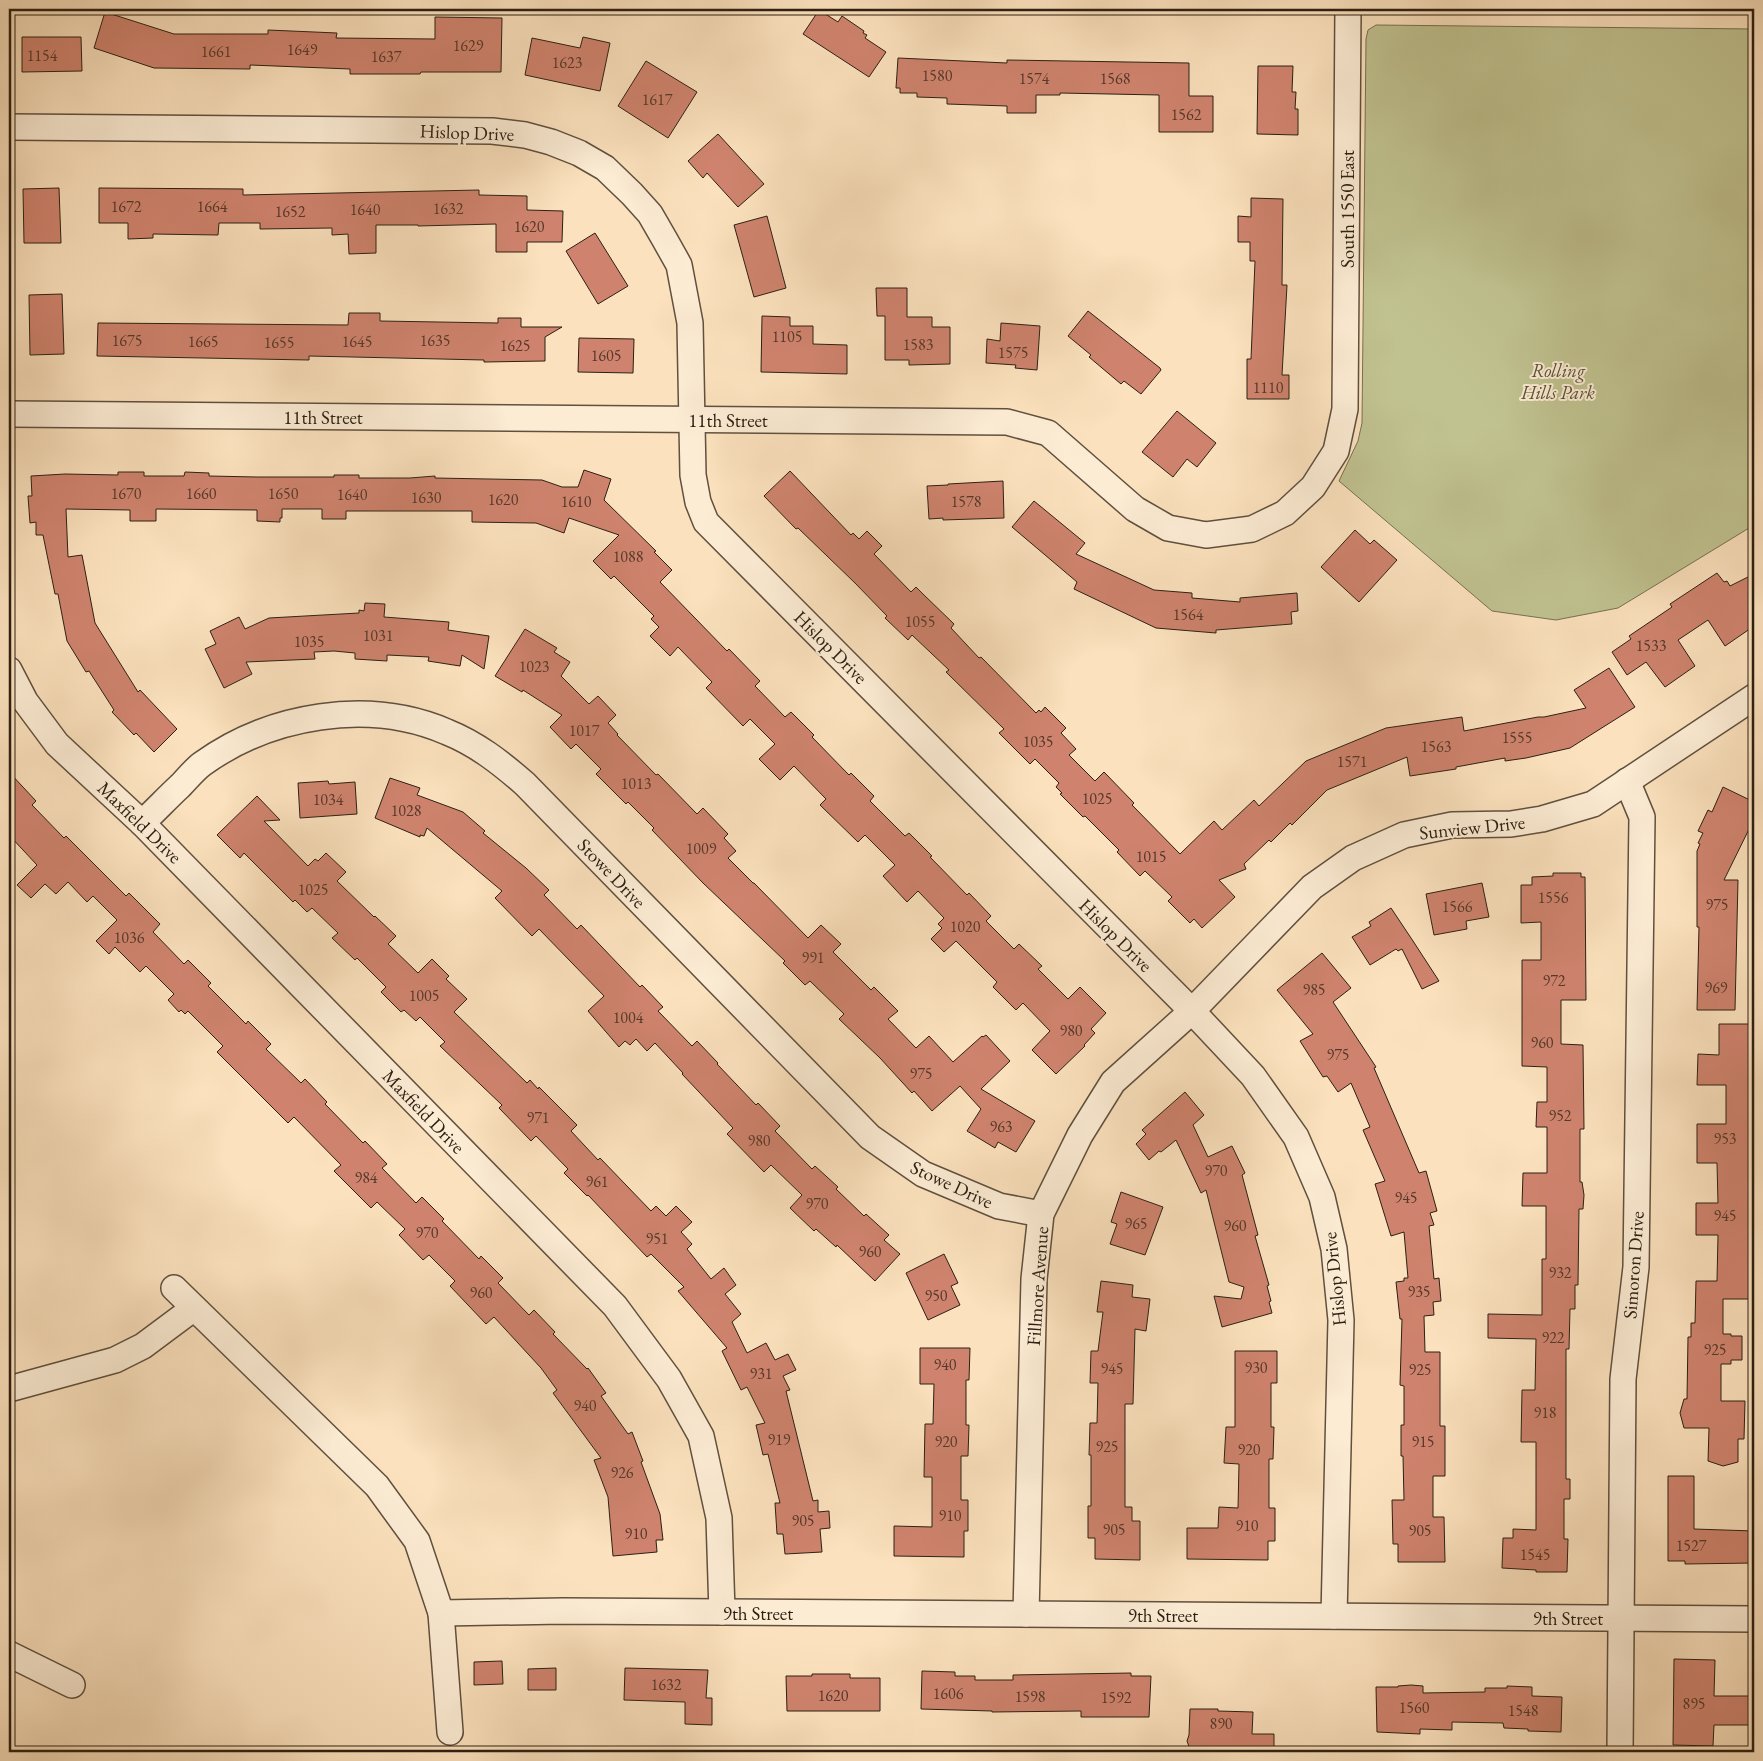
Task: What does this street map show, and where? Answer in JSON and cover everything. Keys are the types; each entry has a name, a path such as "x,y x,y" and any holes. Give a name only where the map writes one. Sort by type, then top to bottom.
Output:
{"street":[{"name":"South 1550 East","path":"1345,409 1348,9"},
{"name":"Hislop Drive","path":"9,127 492,131 525,134 579,153 605,168 650,214 679,265 690,322 693,476 698,502 706,522 1192,1012 1253,1076 1296,1137 1322,1197 1334,1249 1341,1320 1334,1616"},
{"name":"11th Street","path":"9,414 1007,422 1048,433 1135,509 1168,528 1206,535 1252,529 1285,513 1313,487 1336,451 1345,409"},
{"name":"Maxfield Drive","path":"9,670 25,702 57,744 142,823 615,1306 669,1379 701,1436 719,1518 722,1612"},
{"name":"Sunview Drive","path":"1192,1012 1312,887 1353,858 1404,835 1452,825 1511,824 1542,819 1593,804 1754,697"},
{"name":"Stowe Drive","path":"142,823 200,766 231,746 274,728 328,716 350,714 385,716 416,722 446,731 497,760 525,784 870,1137 923,1174 999,1206 1041,1214"},
{"name":"Simoron Drive","path":"1620,1752 1623,1379 1636,1267 1642,818 1626,781"},
{"name":"Fillmore Avenue","path":"1026,1614 1034,1279 1041,1214 1080,1135 1113,1082 1192,1012"},
{"path":"174,1288 377,1486 417,1541 441,1613 450,1732"},
{"path":"9,1389 115,1360 143,1346 194,1308"},
{"name":"9th Street","path":"441,1613 722,1612 1754,1619"},
{"path":"9,1654 72,1685"}],"green space":[{"name":"Rolling Hills Park","path":"1376,25 1754,29 1754,525 1618,608 1556,620 1492,611 1339,481 1358,441 1362,423 1366,39 1368,30"}],"building":[{"path":"819,10 838,22 842,16 864,31 863,33 867,35 865,38 886,52 869,77 803,34"},
{"path":"105,12 174,34 268,34 268,30 337,33 336,38 435,39 435,17 502,18 501,72 350,74 350,69 250,65 250,69 154,68 94,48"},
{"path":"22,37 81,37 82,71 22,72"},
{"path":"583,37 610,43 600,91 525,75 532,38 580,48"},
{"path":"898,58 1007,63 1007,60 1189,63 1189,96 1213,96 1213,132 1159,132 1159,95 1060,93 1060,95 1036,95 1036,113 1007,113 1007,106 947,104 947,98 917,97 917,93 900,93 900,88 896,88"},
{"path":"646,61 697,92 668,138 618,106"},
{"path":"1258,66 1293,66 1292,92 1296,92 1295,109 1298,109 1298,135 1257,134"},
{"path":"718,134 764,184 738,207 707,173 703,178 688,161"},
{"path":"59,188 61,243 24,243 23,189"},
{"path":"99,188 243,189 243,195 479,190 479,195 527,196 527,210 563,211 562,242 527,242 527,252 496,252 496,224 376,225 376,253 349,254 348,234 332,235 332,228 260,229 260,223 219,223 218,235 153,234 153,238 128,239 128,223 99,223"},
{"path":"1251,198 1283,199 1282,285 1287,285 1282,375 1289,375 1289,399 1247,399 1247,359 1251,359 1255,261 1250,261 1250,242 1238,242 1238,216 1251,217"},
{"path":"767,216 786,288 754,297 734,225"},
{"path":"595,233 628,286 598,304 566,251"},
{"path":"876,288 907,288 907,317 932,317 932,327 950,327 950,364 909,365 909,360 885,360 885,316 877,316"},
{"path":"62,294 64,354 30,355 29,295"},
{"path":"1088,311 1160,368 1161,370 1141,394 1124,381 1121,384 1068,336"},
{"path":"349,313 380,313 380,321 498,323 498,318 521,318 521,327 562,327 545,337 545,361 484,362 484,360 309,356 309,360 97,356 98,323 348,325"},
{"path":"762,316 790,317 790,326 813,326 813,344 847,345 847,374 761,372"},
{"path":"1001,323 1040,326 1037,370 1015,368 1016,365 986,363 987,339 1000,341"},
{"path":"579,338 634,339 633,373 578,372"},
{"path":"1177,411 1216,443 1197,467 1187,459 1173,477 1142,452"},
{"path":"584,470 611,479 604,500 656,551 654,552 672,570 660,582 727,651 729,649 760,681 755,686 785,717 791,712 814,735 812,737 849,775 851,773 874,796 870,801 905,836 909,833 967,895 969,893 991,916 986,921 1014,949 1019,944 1042,966 1038,969 1068,999 1080,987 1106,1013 1091,1029 1095,1033 1085,1046 1056,1074 1032,1050 1050,1031 1023,1003 1016,1010 993,987 997,982 956,941 944,952 931,939 942,928 938,924 944,918 918,891 907,902 883,876 895,865 865,835 858,842 820,805 826,799 794,766 780,780 759,759 775,744 750,719 743,726 706,688 712,682 678,647 670,656 650,636 659,627 651,619 654,616 614,576 611,579 593,561 619,535 569,518 564,533 536,523 472,522 472,511 346,511 346,519 322,519 322,509 282,509 280,522 257,521 257,510 156,509 156,521 130,521 130,510 66,509 68,557 82,555 95,623 138,692 140,690 177,729 154,752 112,712 114,710 89,671 86,672 67,641 58,594 55,594 43,535 36,535 36,522 30,523 28,496 32,496 31,476 65,474 118,475 118,472 144,472 144,476 184,476 185,472 209,473 209,476 257,477 334,477 334,475 359,475 359,478 410,478 435,476 435,478 542,480 562,487 578,487"},
{"path":"790,471 851,535 853,533 859,539 867,531 882,546 874,554 911,592 916,587 954,624 951,628 1036,713 1039,710 1041,712 1045,707 1066,728 1061,733 1076,749 1069,755 1095,781 1104,772 1134,803 1132,805 1180,854 1214,821 1222,830 1254,800 1259,806 1306,761 1386,728 1462,717 1464,731 1586,708 1574,690 1609,668 1635,707 1570,748 1526,758 1505,761 1505,758 1456,767 1456,769 1410,776 1407,757 1327,790 1292,825 1290,823 1271,842 1269,840 1244,864 1246,869 1219,880 1235,897 1202,928 1194,919 1190,923 1168,901 1172,897 1145,871 1140,876 1117,852 1119,850 1060,794 1062,793 1056,787 1059,783 1035,759 1030,764 999,733 1004,729 946,672 949,670 912,635 908,640 885,618 887,616 855,583 798,528 796,529 764,496"},
{"path":"1003,481 1004,518 929,519 927,486"},
{"path":"1034,501 1085,543 1076,554 1154,590 1192,593 1192,598 1240,602 1240,598 1297,593 1298,611 1291,612 1292,624 1216,630 1216,633 1156,628 1074,589 1077,582 1012,527"},
{"path":"1355,530 1370,544 1374,540 1397,560 1359,602 1321,567"},
{"path":"1717,573 1730,586 1754,574 1754,626 1725,646 1708,620 1678,640 1695,666 1665,687 1646,662 1627,675 1612,652 1631,639 1629,636 1672,607 1670,604"},
{"path":"365,603 385,604 384,617 449,622 448,630 489,636 484,669 462,655 460,666 428,661 429,657 387,655 387,661 355,659 355,653 314,652 315,659 246,662 252,674 224,688 205,649 216,644 210,631 239,617 245,629 269,618 359,613 359,610 364,611"},
{"path":"525,629 557,648 554,652 570,662 561,676 589,704 598,696 616,715 608,723 617,735 656,775 658,774 697,814 703,808 728,834 724,838 736,851 728,858 808,938 821,925 841,944 833,952 871,990 874,987 898,1011 888,1019 916,1048 929,1036 953,1062 982,1036 986,1035 1010,1061 981,1089 1035,1121 1016,1152 998,1142 995,1148 967,1131 981,1109 960,1086 932,1111 914,1091 912,1093 880,1058 839,1019 844,1014 810,981 805,985 783,963 785,961 703,883 652,830 654,828 628,802 626,804 596,774 601,769 576,744 571,749 550,727 562,715 523,690 522,692 495,676"},
{"path":"9,772 36,801 32,805 64,838 66,836 126,896 129,893 160,924 153,932 184,964 188,960 211,983 208,986 246,1024 248,1021 271,1044 266,1049 301,1083 305,1079 327,1102 325,1104 363,1143 365,1141 387,1164 382,1168 416,1203 422,1197 444,1219 442,1221 479,1259 481,1256 503,1278 498,1283 529,1315 534,1310 555,1332 553,1334 588,1368 606,1393 601,1396 628,1434 632,1432 643,1461 641,1462 660,1514 663,1540 656,1540 657,1552 613,1556 608,1497 594,1460 601,1458 553,1393 557,1390 541,1368 494,1317 486,1324 450,1286 455,1281 429,1255 423,1260 399,1235 405,1229 377,1202 371,1208 334,1171 341,1165 294,1117 288,1123 217,1052 223,1046 188,1011 185,1014 181,1010 179,1012 168,1000 174,994 146,966 140,972 115,947 109,954 96,941 117,920 93,896 87,902 68,882 56,894 45,884 31,898 17,885 37,865 9,835"},
{"path":"390,778 420,788 417,795 463,812 485,831 483,833 526,868 549,890 544,895 577,929 581,925 640,987 642,985 663,1007 658,1011 692,1046 697,1041 756,1105 758,1103 780,1126 775,1131 812,1169 815,1166 838,1187 836,1189 864,1216 866,1214 889,1235 884,1240 900,1254 875,1281 837,1245 836,1247 816,1229 814,1231 790,1208 802,1195 771,1165 764,1172 727,1134 733,1128 655,1043 647,1051 636,1039 630,1045 625,1041 619,1047 588,1011 604,996 539,929 532,936 495,898 502,891 427,828 424,836 420,835 420,837 375,818"},
{"path":"328,781 329,784 355,782 357,814 300,818 298,783"},
{"path":"1723,787 1754,802 1754,819 1724,880 1738,880 1735,1010 1697,1010 1699,927 1697,927 1697,851 1700,844 1698,843 1703,833 1698,831 1708,810 1712,812"},
{"path":"257,796 280,820 264,821 308,866 315,859 318,861 326,853 346,872 337,881 396,936 388,944 418,973 432,959 449,976 446,979 467,999 454,1012 527,1083 530,1080 538,1089 539,1087 577,1125 571,1131 598,1160 600,1158 651,1211 656,1206 666,1216 676,1206 692,1222 681,1232 692,1244 687,1249 711,1279 724,1268 736,1285 725,1294 741,1314 732,1322 747,1353 766,1343 775,1360 788,1354 796,1370 783,1376 790,1390 786,1391 813,1501 818,1500 818,1512 829,1511 830,1528 820,1529 822,1552 785,1554 783,1534 777,1534 775,1503 780,1503 768,1454 763,1455 756,1425 765,1423 747,1387 741,1390 722,1351 727,1348 678,1291 684,1287 651,1254 647,1257 588,1195 564,1173 568,1169 536,1136 531,1141 499,1108 502,1105 440,1046 445,1042 420,1017 416,1021 404,1010 401,1012 381,992 386,987 357,958 355,960 332,938 338,933 312,908 307,912 295,900 293,902 244,853 240,858 217,835"},
{"path":"1553,873 1581,873 1581,877 1585,877 1586,1000 1561,1000 1561,1044 1583,1045 1584,1129 1580,1129 1580,1182 1582,1182 1584,1195 1583,1209 1579,1209 1578,1285 1575,1285 1575,1309 1570,1309 1569,1349 1566,1349 1566,1479 1570,1479 1570,1499 1564,1499 1564,1539 1568,1539 1567,1572 1536,1572 1536,1570 1502,1568 1503,1538 1513,1538 1513,1529 1536,1530 1536,1442 1521,1442 1522,1390 1535,1390 1536,1339 1488,1338 1488,1314 1542,1315 1542,1259 1546,1259 1546,1206 1522,1206 1523,1173 1547,1173 1547,1127 1536,1127 1537,1102 1547,1102 1547,1067 1522,1066 1522,960 1541,960 1541,922 1521,923 1521,885 1532,885 1532,877 1553,876"},
{"path":"1482,883 1489,917 1466,921 1467,929 1434,935 1426,894"},
{"path":"1391,908 1439,981 1422,989 1402,949 1398,951 1396,949 1370,965 1352,937 1371,926 1369,922"},
{"path":"1322,953 1351,988 1333,1002 1376,1067 1374,1068 1419,1173 1426,1171 1437,1211 1430,1213 1434,1225 1429,1226 1434,1279 1439,1278 1441,1301 1433,1302 1434,1315 1424,1316 1425,1352 1440,1352 1440,1426 1445,1426 1445,1476 1433,1476 1433,1517 1444,1517 1445,1562 1398,1562 1398,1544 1393,1544 1392,1500 1404,1500 1401,1425 1404,1425 1404,1386 1400,1385 1402,1319 1400,1319 1396,1282 1404,1281 1404,1278 1408,1278 1404,1232 1391,1236 1375,1184 1385,1181 1363,1130 1370,1127 1351,1083 1338,1092 1327,1076 1323,1077 1300,1041 1313,1034 1277,990"},
{"path":"1719,1024 1754,1024 1754,1299 1723,1299 1723,1334 1742,1336 1742,1360 1731,1360 1731,1364 1721,1364 1721,1401 1745,1401 1744,1439 1738,1439 1738,1462 1723,1466 1708,1461 1709,1428 1684,1428 1680,1413 1684,1399 1687,1399 1688,1337 1691,1337 1691,1323 1695,1323 1696,1281 1717,1281 1718,1235 1696,1235 1696,1203 1718,1203 1717,1163 1697,1163 1697,1124 1726,1124 1726,1085 1697,1085 1698,1054 1719,1055"},
{"path":"1185,1092 1204,1115 1193,1125 1208,1157 1232,1146 1245,1173 1242,1175 1258,1235 1255,1236 1269,1285 1267,1286 1272,1313 1222,1327 1214,1296 1241,1299 1244,1287 1229,1282 1206,1190 1201,1193 1176,1140 1149,1160 1136,1144 1146,1134 1142,1130"},
{"path":"1121,1192 1163,1207 1145,1255 1110,1244 1117,1224 1111,1222"},
{"path":"944,1254 958,1283 951,1286 960,1305 928,1320 906,1273"},
{"path":"1101,1281 1133,1285 1132,1297 1150,1299 1146,1331 1135,1329 1133,1404 1125,1404 1125,1507 1132,1507 1132,1521 1140,1521 1140,1560 1095,1559 1095,1538 1088,1538 1088,1506 1091,1506 1090,1423 1097,1423 1098,1383 1090,1383 1091,1351 1098,1351 1103,1312 1097,1312"},
{"path":"920,1348 970,1348 969,1380 966,1380 966,1425 969,1425 968,1456 961,1456 961,1500 968,1500 968,1531 964,1531 964,1557 894,1556 894,1526 932,1527 932,1477 924,1477 925,1424 933,1424 934,1384 920,1384"},
{"path":"1235,1351 1277,1351 1277,1383 1271,1383 1271,1427 1274,1427 1273,1459 1269,1459 1269,1508 1275,1508 1275,1541 1268,1541 1268,1560 1187,1559 1187,1528 1218,1528 1219,1507 1238,1508 1239,1464 1224,1463 1226,1427 1235,1427"},
{"path":"1668,1476 1694,1476 1694,1529 1754,1531 1754,1563 1685,1564 1685,1561 1668,1561"},
{"path":"1674,1659 1715,1660 1714,1696 1754,1696 1753,1725 1714,1725 1713,1746 1673,1745"},
{"path":"502,1661 503,1684 474,1685 474,1662"},
{"path":"556,1668 556,1690 528,1690 528,1669"},
{"path":"625,1668 708,1670 706,1698 712,1698 712,1725 685,1724 685,1702 624,1700"},
{"path":"922,1671 955,1672 955,1676 975,1676 975,1680 1013,1680 1013,1675 1131,1673 1131,1676 1151,1676 1149,1717 1081,1717 1081,1711 992,1712 921,1709"},
{"path":"812,1674 850,1674 850,1678 880,1678 880,1711 787,1711 786,1676 812,1676"},
{"path":"1423,1686 1423,1693 1485,1692 1485,1688 1507,1688 1507,1686 1532,1687 1532,1696 1562,1697 1561,1732 1504,1728 1503,1723 1452,1722 1452,1730 1420,1729 1420,1734 1377,1732 1376,1687"},
{"path":"1190,1709 1253,1712 1252,1734 1274,1734 1274,1752 1191,1752 1187,1741"}]}
